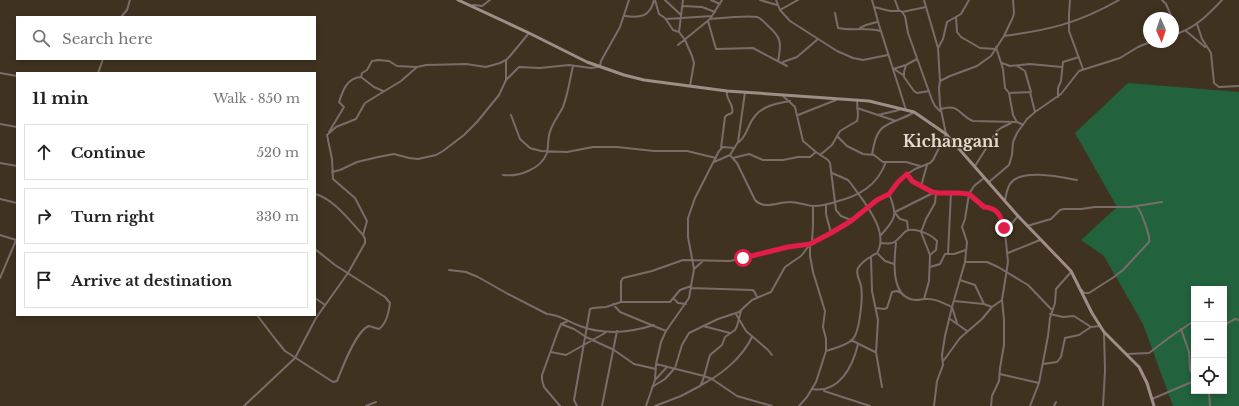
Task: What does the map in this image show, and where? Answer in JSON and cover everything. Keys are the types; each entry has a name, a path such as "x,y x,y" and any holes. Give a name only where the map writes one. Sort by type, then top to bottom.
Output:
{"street":[{"path":"122,16 127,10 130,0"},
{"path":"458,0 529,33 564,52 599,67 644,80 727,91 869,101 914,112 946,134 985,177 1004,201 1071,271 1082,290 1092,313 1104,332 1128,354 1139,367 1147,383 1154,406"},
{"path":"470,6 482,6 490,0"},
{"path":"599,67 616,36 629,0"},
{"path":"624,16 641,17 650,10 654,0"},
{"path":"654,0 659,14 666,19 673,30 679,32 685,40 694,60 690,86"},
{"path":"665,0 681,15"},
{"path":"679,32 683,0"},
{"path":"711,0 720,4"},
{"path":"678,45 709,20 722,0"},
{"path":"760,0 777,5"},
{"path":"776,0 780,10 790,21 830,47 853,58 867,60 888,55"},
{"path":"780,10 798,0"},
{"path":"872,0 877,22 893,69 904,109"},
{"path":"895,0 899,11"},
{"path":"621,302 620,283 623,278 663,268 679,261 730,261 788,247 810,244 851,221 889,194 898,182 907,174 921,166 927,165 933,160 946,134 941,110 938,48 924,0"},
{"path":"938,48 943,39 947,22 961,14 969,0"},
{"path":"940,82 950,76 980,64 991,56 1004,36 1014,13 1013,0"},
{"path":"1070,0 1068,23 1083,69"},
{"path":"1004,36 1039,31 1068,23 1086,17 1119,0"},
{"path":"1162,0 1170,12"},
{"path":"1179,33 1197,24 1222,0"},
{"path":"682,6 702,7 715,12"},
{"path":"874,7 902,12 926,7"},
{"path":"902,12 929,91 935,106 941,110"},
{"path":"835,13 838,28 871,28 880,31"},
{"path":"666,19 712,16"},
{"path":"709,20 754,17 762,20 776,33 780,39 778,61"},
{"path":"956,17 958,32 961,37 980,48 996,48"},
{"path":"709,20 716,49 753,48 787,66"},
{"path":"859,29 877,22"},
{"path":"1197,24 1202,39 1212,57 1212,74 1214,83 1219,87 1239,86"},
{"path":"1186,31 1209,50"},
{"path":"363,234 367,222 366,217 355,198 334,180 332,172 332,159 327,138 328,132 344,107 339,102 343,88 352,79 361,77 367,70 370,62 375,60 389,61 397,66 417,67 426,65 466,64 486,67 506,60 529,33"},
{"path":"782,62 797,57 818,39"},
{"path":"989,182 1009,165 1014,142 1023,125 1035,112 1058,97 1074,75 1083,69 1105,64 1120,58 1143,45"},
{"path":"996,48 1002,63 1005,88 1008,93 1013,115 1017,122"},
{"path":"1058,97 1062,63 1064,60 1079,57"},
{"path":"893,69 906,65 917,59"},
{"path":"98,72 103,60"},
{"path":"506,60 506,80"},
{"path":"1002,63 1010,66 1030,64 1062,67"},
{"path":"332,172 357,162 394,154 418,159 444,152 482,117 499,95 506,80 519,67 540,68 564,65 591,68 599,67"},
{"path":"904,75 906,65"},
{"path":"503,175 519,174 532,169 543,161 548,151 549,133 563,107 566,98 573,66"},
{"path":"1016,66 1025,71 1035,112"},
{"path":"328,132 356,119 365,103 401,81 417,67"},
{"path":"893,69 904,75 915,92 929,91"},
{"path":"0,73 16,76"},
{"path":"361,77 374,87 384,91"},
{"path":"646,406 655,380 656,364 661,342 666,331 689,298 694,269 688,237 688,218 695,198 721,148 725,117 732,113 733,110 732,105 727,98 727,91"},
{"path":"1008,93 1027,91 1031,93"},
{"path":"738,142 745,92"},
{"path":"781,94 795,107 803,140 816,152 828,160 832,173 838,213 851,221"},
{"path":"798,115 841,98"},
{"path":"820,155 832,145 840,131 857,121 857,100"},
{"path":"713,163 730,155 738,142 745,135 752,120 759,111 775,104 790,101"},
{"path":"941,110 947,107 956,108 969,120 973,121 1017,122 1023,125"},
{"path":"857,108 896,121"},
{"path":"878,115 904,109"},
{"path":"872,154 876,135 880,129 914,112"},
{"path":"511,115 520,139 530,148 567,152 593,147 617,147 654,151 687,151 716,158"},
{"path":"975,166 997,131 1012,122"},
{"path":"0,124 16,127"},
{"path":"837,136 847,146 863,154 872,154 880,160 886,162 906,162 921,166"},
{"path":"721,148 734,148"},
{"path":"733,158 749,154 763,160 783,160 798,157 810,157 816,152"},
{"path":"730,155 737,163 758,204 766,205 795,202 813,206 836,202 859,195 879,177 886,162"},
{"path":"0,163 16,166"},
{"path":"921,186 927,165"},
{"path":"826,351 841,346 851,340 856,333 861,300 861,287 857,273 862,263 877,253 881,243 875,218 859,195 848,180 832,173"},
{"path":"907,174 912,181 935,192 969,194 984,207 990,207 1000,216 1005,232 1008,253 1002,300 1004,337 1000,374 999,381 992,396 991,406"},
{"path":"1004,201 1009,185 1018,177 1040,175 1077,180"},
{"path":"944,360 942,353 952,307 965,262 967,242 962,226 965,219 969,194 974,186 985,177"},
{"path":"880,236 894,217 895,212 935,192"},
{"path":"924,299 928,287 930,255 921,232 935,203 935,192"},
{"path":"948,254 951,192"},
{"path":"244,406 295,358 316,318 348,274 365,243 363,234 330,201 323,196 316,194"},
{"path":"889,194 895,212 900,219 907,221 908,230"},
{"path":"0,200 16,203"},
{"path":"1027,226 1051,219 1060,210 1064,209 1136,206 1162,202"},
{"path":"826,204 826,214 831,233"},
{"path":"799,406 816,382 826,351 826,340 823,327 825,311 813,272 810,244 813,206"},
{"path":"1082,290 1084,293 1089,293 1114,277 1126,267 1149,242 1149,236 1140,210 1136,206"},
{"path":"1005,232 1018,216"},
{"path":"901,293 896,282 896,243 908,230 921,232 932,236 937,241 936,250 930,255"},
{"path":"0,235 16,239"},
{"path":"1008,253 1040,240"},
{"path":"0,278 16,241"},
{"path":"881,243 896,243"},
{"path":"652,388 665,379 675,368 685,338 694,330 718,319 736,314 752,300 771,292 785,267 800,256 810,244"},
{"path":"258,316 285,351 333,382 336,382 345,361 363,330 369,326 376,329 383,327 389,309 389,300 348,274 316,250"},
{"path":"930,267 940,264 944,255 954,254 966,250"},
{"path":"877,253 885,261 895,264"},
{"path":"871,256 872,292 878,325 876,352 882,387"},
{"path":"694,269 703,261"},
{"path":"965,262 987,262 1006,272 1028,285 1052,310"},
{"path":"449,270 466,272 478,277 547,314 553,314 587,328 606,332 636,330 654,326"},
{"path":"1030,406 1039,383 1048,336 1050,314 1055,303 1057,287 1071,271"},
{"path":"960,280 975,285 984,304"},
{"path":"692,281 699,288"},
{"path":"577,406 574,400 590,309 621,302 668,302 674,299 680,290 691,287 752,290 757,297"},
{"path":"876,308 887,308 892,292 897,291 914,300 924,299 940,301 952,307 957,323"},
{"path":"316,299 325,305"},
{"path":"674,299 678,303 686,304"},
{"path":"934,406 937,381 944,360 960,338 982,319 992,307 1002,300"},
{"path":"954,301 984,304 992,307"},
{"path":"613,304 620,312 666,331"},
{"path":"700,386 710,355 720,347 725,337 735,330 741,311"},
{"path":"736,314 744,328 772,355"},
{"path":"1050,314 1063,317 1074,316 1091,327"},
{"path":"950,319 968,331"},
{"path":"1227,323 1235,319 1239,320"},
{"path":"560,406 544,387 542,375 553,342 562,324 568,321"},
{"path":"1128,354 1149,353 1192,322"},
{"path":"562,324 574,329 591,340 614,350 634,364 656,369"},
{"path":"703,326 730,333"},
{"path":"1042,364 1057,362 1061,357 1065,338 1079,335 1091,327 1100,326"},
{"path":"1181,329 1189,352 1191,372"},
{"path":"602,406 617,331"},
{"path":"550,352 564,355 606,332"},
{"path":"1103,406 1105,371 1104,332"},
{"path":"655,406 681,396 712,379 744,351 752,337"},
{"path":"851,340 876,352"},
{"path":"822,390 834,385 852,365 858,344"},
{"path":"656,364 704,376 712,379 737,396 772,406"},
{"path":"655,380 667,367"},
{"path":"1000,374 1039,383"},
{"path":"1152,399 1191,382"},
{"path":"812,389 822,390 866,406 870,406"},
{"path":"1209,394 1210,406"},
{"path":"366,406 376,402"},
{"path":"1054,406 1056,402"}],"green space":[{"path":"1128,83 1239,92 1239,406 1173,406 1143,324 1104,256 1081,240 1117,207 1075,133"}],"district":[{"name":"Kichangani","path":"951,141"}],"route":[{"path":"743,258 802,244 810,244 851,221 877,200 889,194 898,182 907,174 912,181 935,192 969,194 984,207 992,208 1002,219 1004,228"}]}
